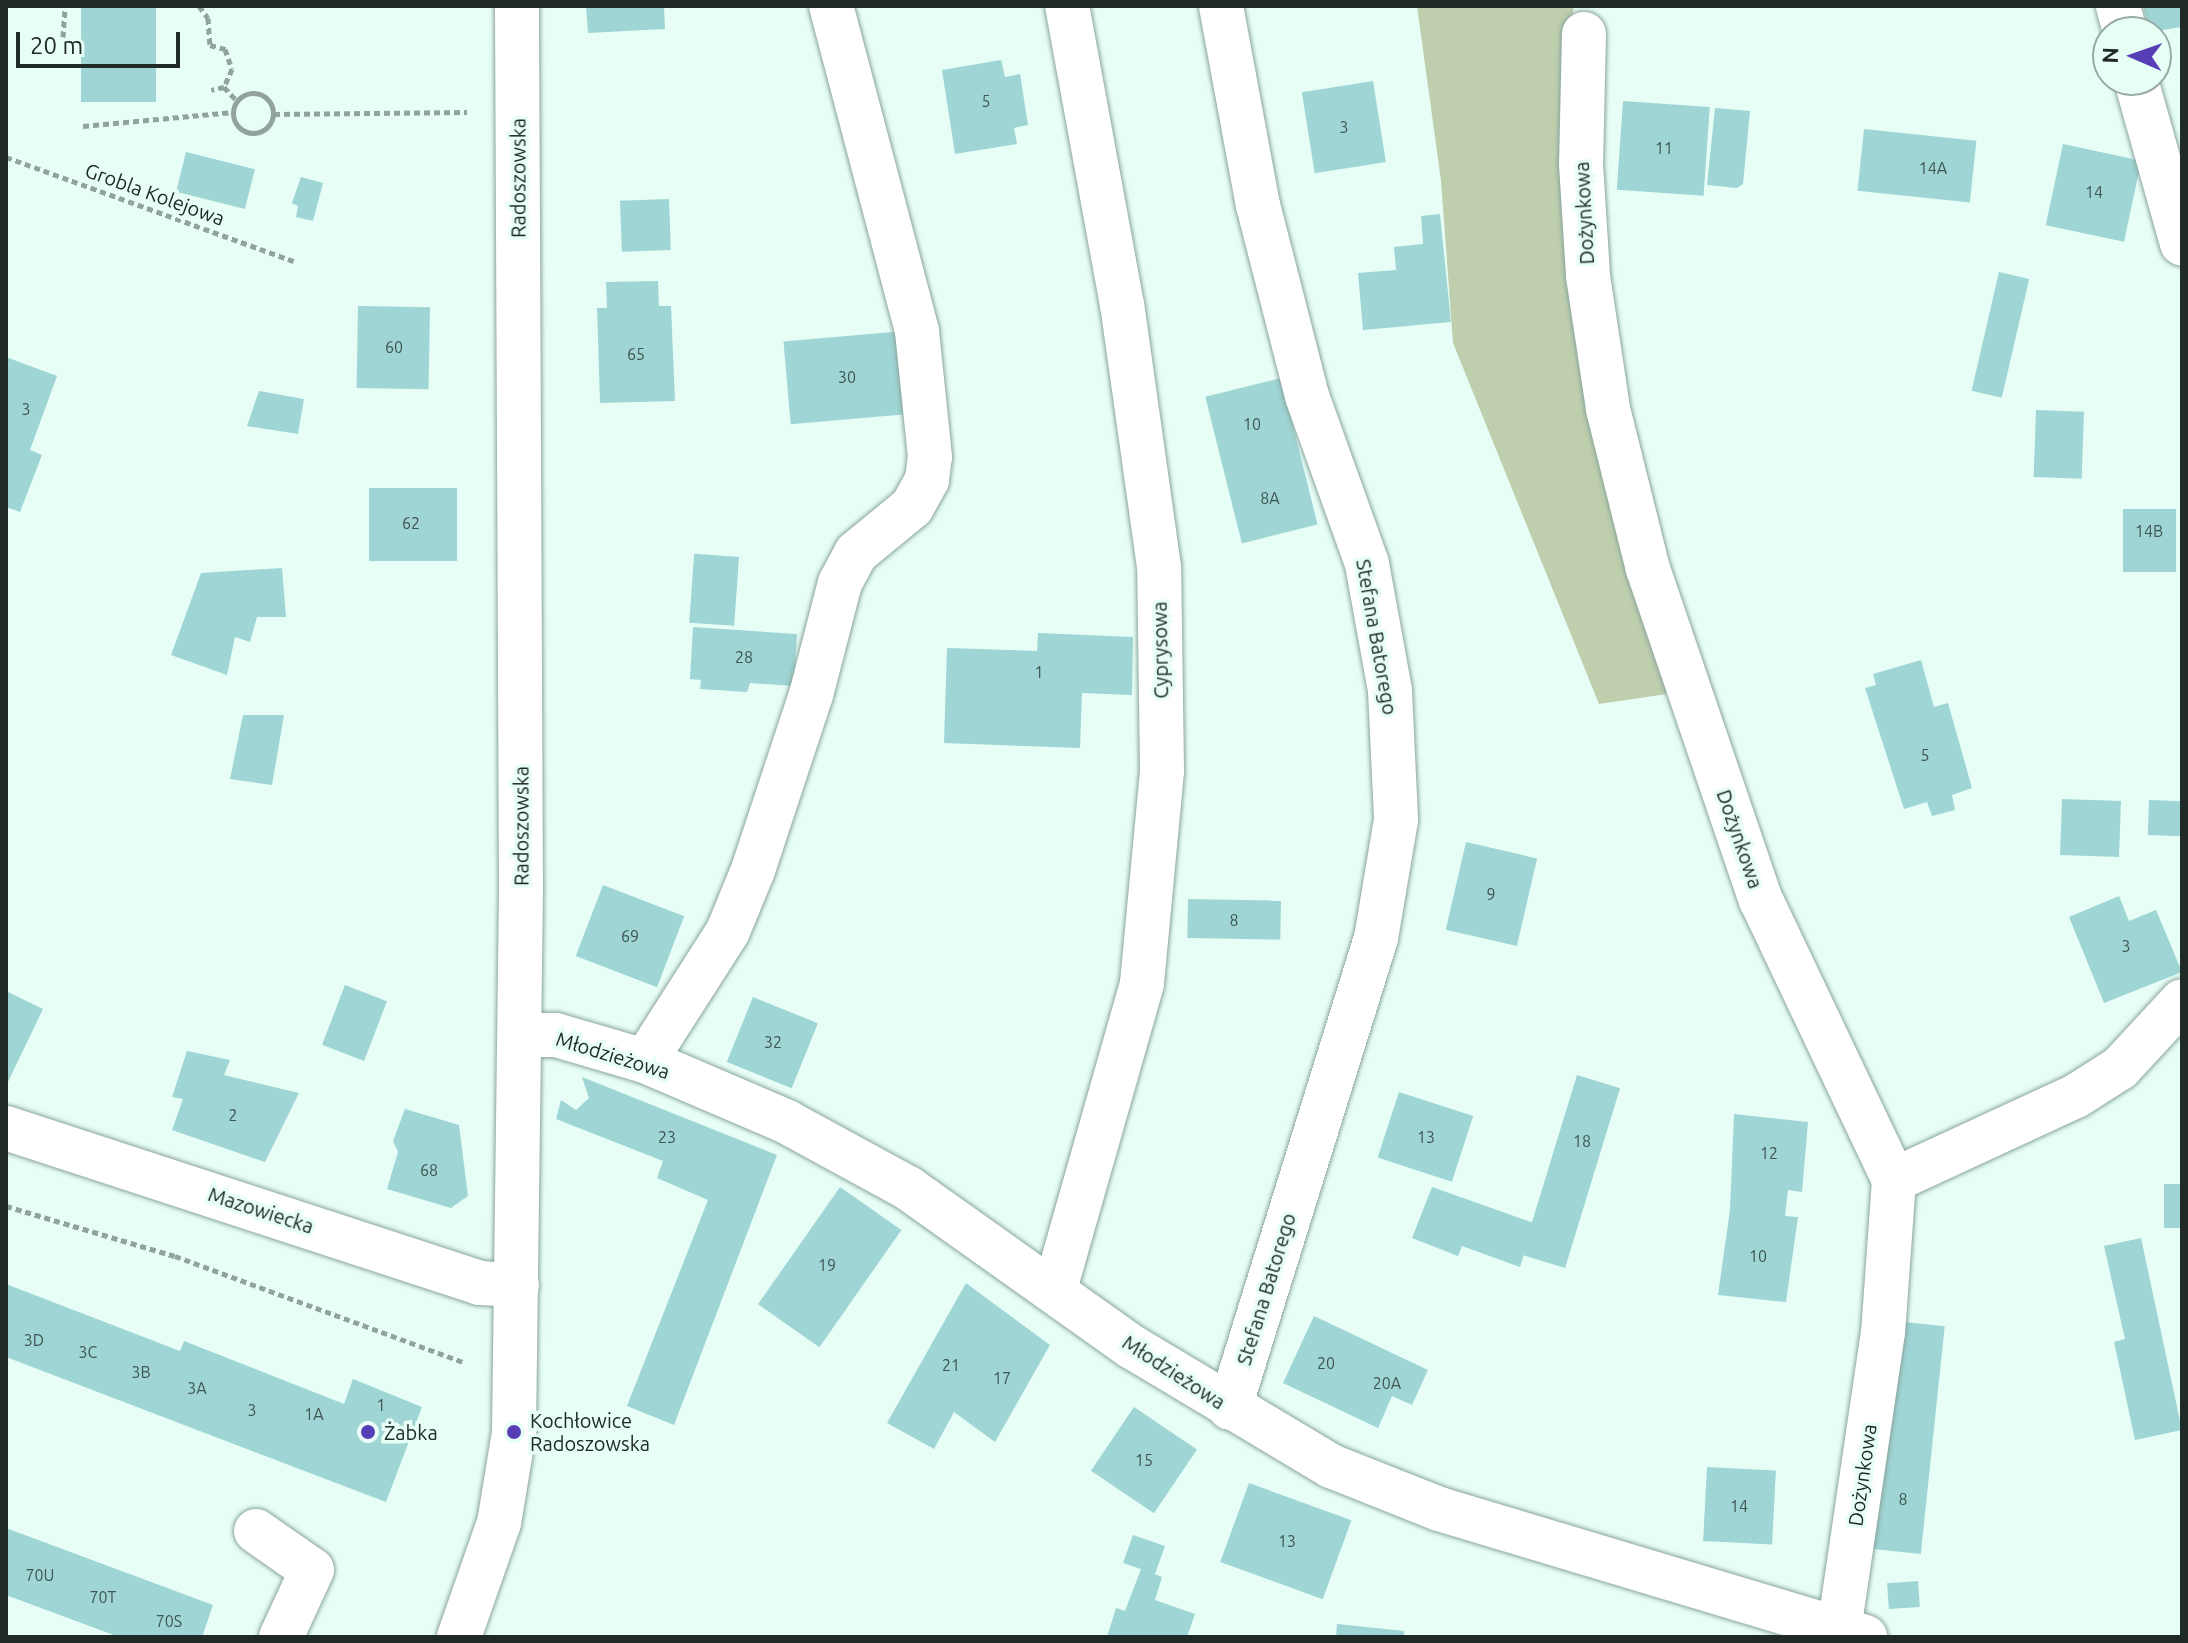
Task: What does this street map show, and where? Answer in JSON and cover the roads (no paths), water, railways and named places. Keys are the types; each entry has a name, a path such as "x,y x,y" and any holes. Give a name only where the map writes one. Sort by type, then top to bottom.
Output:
{"street":[{"name":"Radoszowska","path":"459,1637 502,1508 514,1432 520,1035 517,6"},
{"path":"645,1061 728,931 753,870 811,695 840,583 856,553 912,507 927,480 930,457 917,331 831,6"},
{"name":"Cyprysowa","path":"1055,1289 1142,983 1162,770 1159,567 1122,305 1067,6"},
{"name":"Stefana Batorego","path":"1221,6 1258,205 1307,396 1367,564 1390,691 1396,820 1376,938 1230,1408"},
{"name":"Dożynkowa","path":"1584,34 1581,164 1588,276 1608,409 1648,569 1761,900 1894,1180 1883,1332 1852,1633"},
{"path":"2140,96 2182,244"},
{"path":"1894,1180 2076,1096 2120,1068 2182,1001"},
{"name":"Młodzieżowa","path":"520,1035 556,1035 645,1061 787,1122 908,1188 1055,1289 1132,1347 1331,1466 1439,1509 1852,1633"},
{"name":"Mazowiecka","path":"6,1128 479,1283 517,1285"},
{"path":"256,1531 312,1570 281,1637"}],"place":[{"name":"Żabka","path":"368,1432"},
{"name":"Kochłowice Radoszowska","path":"514,1432"}]}
